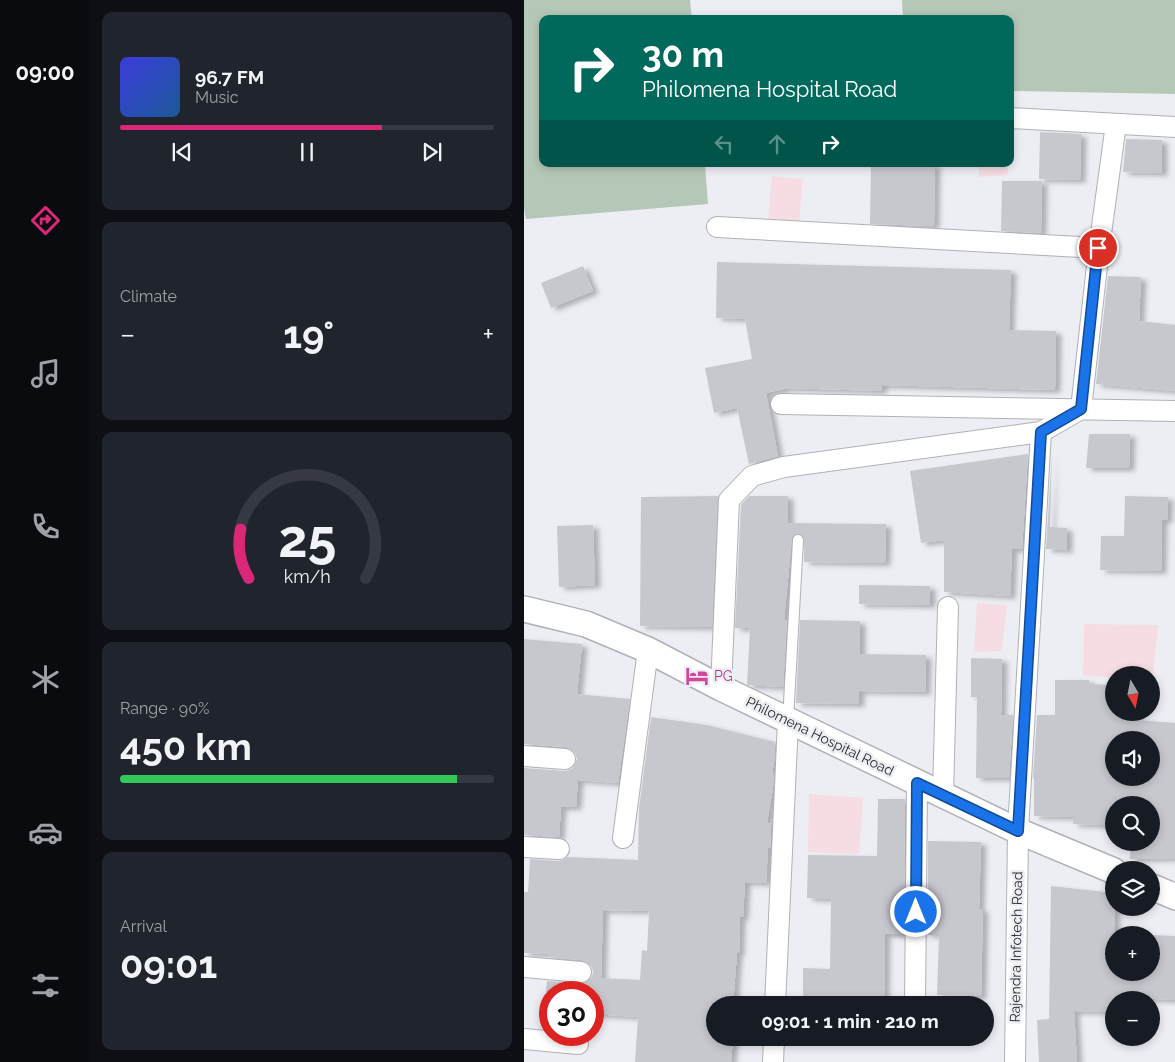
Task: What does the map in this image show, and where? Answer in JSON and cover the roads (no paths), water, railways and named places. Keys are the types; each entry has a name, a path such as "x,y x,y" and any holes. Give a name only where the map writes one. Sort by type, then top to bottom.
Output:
{"street":[{"path":"1014,118 1175,127"},
{"path":"1081,409 1098,248 1116,124"},
{"path":"717,227 1098,248"},
{"path":"781,404 1175,411"},
{"path":"721,688 730,500 752,476 784,467 1041,432 1081,409"},
{"name":"Rajendra Infotech Road","path":"1014,1062 1018,831 1041,432"},
{"path":"942,795 948,606"},
{"name":"Philomena Hospital Road","path":"524,609 586,624 648,650 721,688 942,795 1018,831 1105,867"},
{"path":"623,838 648,650"},
{"path":"775,996 788,721"},
{"path":"524,756 565,759"},
{"path":"915,996 917,783"},
{"path":"524,847 559,849"},
{"path":"1160,890 1175,897"},
{"path":"524,967 581,972"},
{"path":"524,1039 539,1040"},
{"path":"773,1062 774,1046"}],"lane":[{"path":"788,721 798,540"}],"place":[{"name":"PG","path":"697,676"}]}
